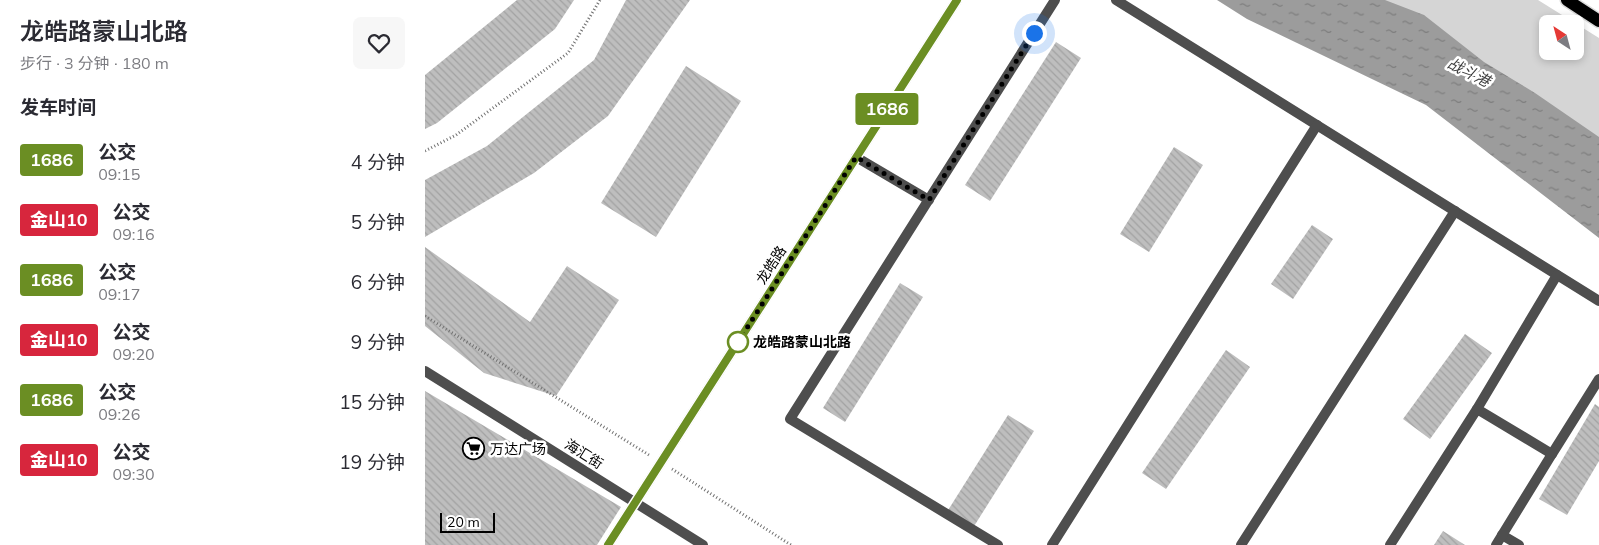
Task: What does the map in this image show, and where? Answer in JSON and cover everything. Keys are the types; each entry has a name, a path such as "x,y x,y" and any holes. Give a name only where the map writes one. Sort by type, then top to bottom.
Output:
{"main road":[{"path":"1567,0 1599,21"}],"street":[{"name":"龙皓路","path":"608,545 957,0"},
{"path":"997,545 791,419 1055,0"},
{"path":"1116,0 1599,301"},
{"path":"1052,545 1317,125"},
{"path":"856,157 929,200"},
{"path":"1241,545 1455,211"},
{"path":"1390,545 1477,409 1557,275"},
{"name":"海汇街","path":"425,371 703,545"},
{"path":"1496,545 1599,379"},
{"path":"1477,409 1552,454"},
{"path":"1502,535 1519,545"}],"path":[{"path":"425,152 456,135 568,53 600,0"},
{"path":"425,316 791,545"}],"shaded area":[{"path":"1368,0 1538,0 1562,15 1539,15 1539,60 1584,60 1584,29 1599,38 1599,146"}],"water":[{"name":"战斗港","path":"1217,0 1385,0 1424,15 1484,62 1535,93 1599,137 1599,238 1426,105 1247,19"}],"building":[{"path":"517,0 574,0 555,29 437,123 425,129 425,75"},
{"path":"626,0 690,0 608,116 534,173 425,237 425,180 487,146 594,60"},
{"path":"1056,42 1081,58 990,201 965,185"},
{"path":"686,66 741,101 656,237 601,203"},
{"path":"1174,147 1203,165 1149,252 1120,234"},
{"path":"1312,225 1333,239 1293,299 1271,284"},
{"path":"425,247 530,322 567,266 619,300 556,396 484,373 425,326"},
{"path":"900,283 923,297 845,422 823,408"},
{"path":"1465,334 1492,353 1430,439 1403,419"},
{"path":"1226,350 1250,367 1166,489 1142,473"},
{"name":"万达广场","path":"425,391 621,507 597,545 425,545"},
{"path":"1595,404 1599,407 1599,461 1567,515 1539,499"},
{"path":"1008,415 1034,431 971,531 945,515"},
{"path":"1443,531 1465,545 1434,545"}],"bus line":[{"name":"1686","path":"608,545 957,0"}],"place":[{"name":"龙皓路蒙山北路","path":"738,342"},
{"name":"万达广场","path":"474,449"}],"route":[{"path":"738,342 856,157 929,200 1034,33"}]}
